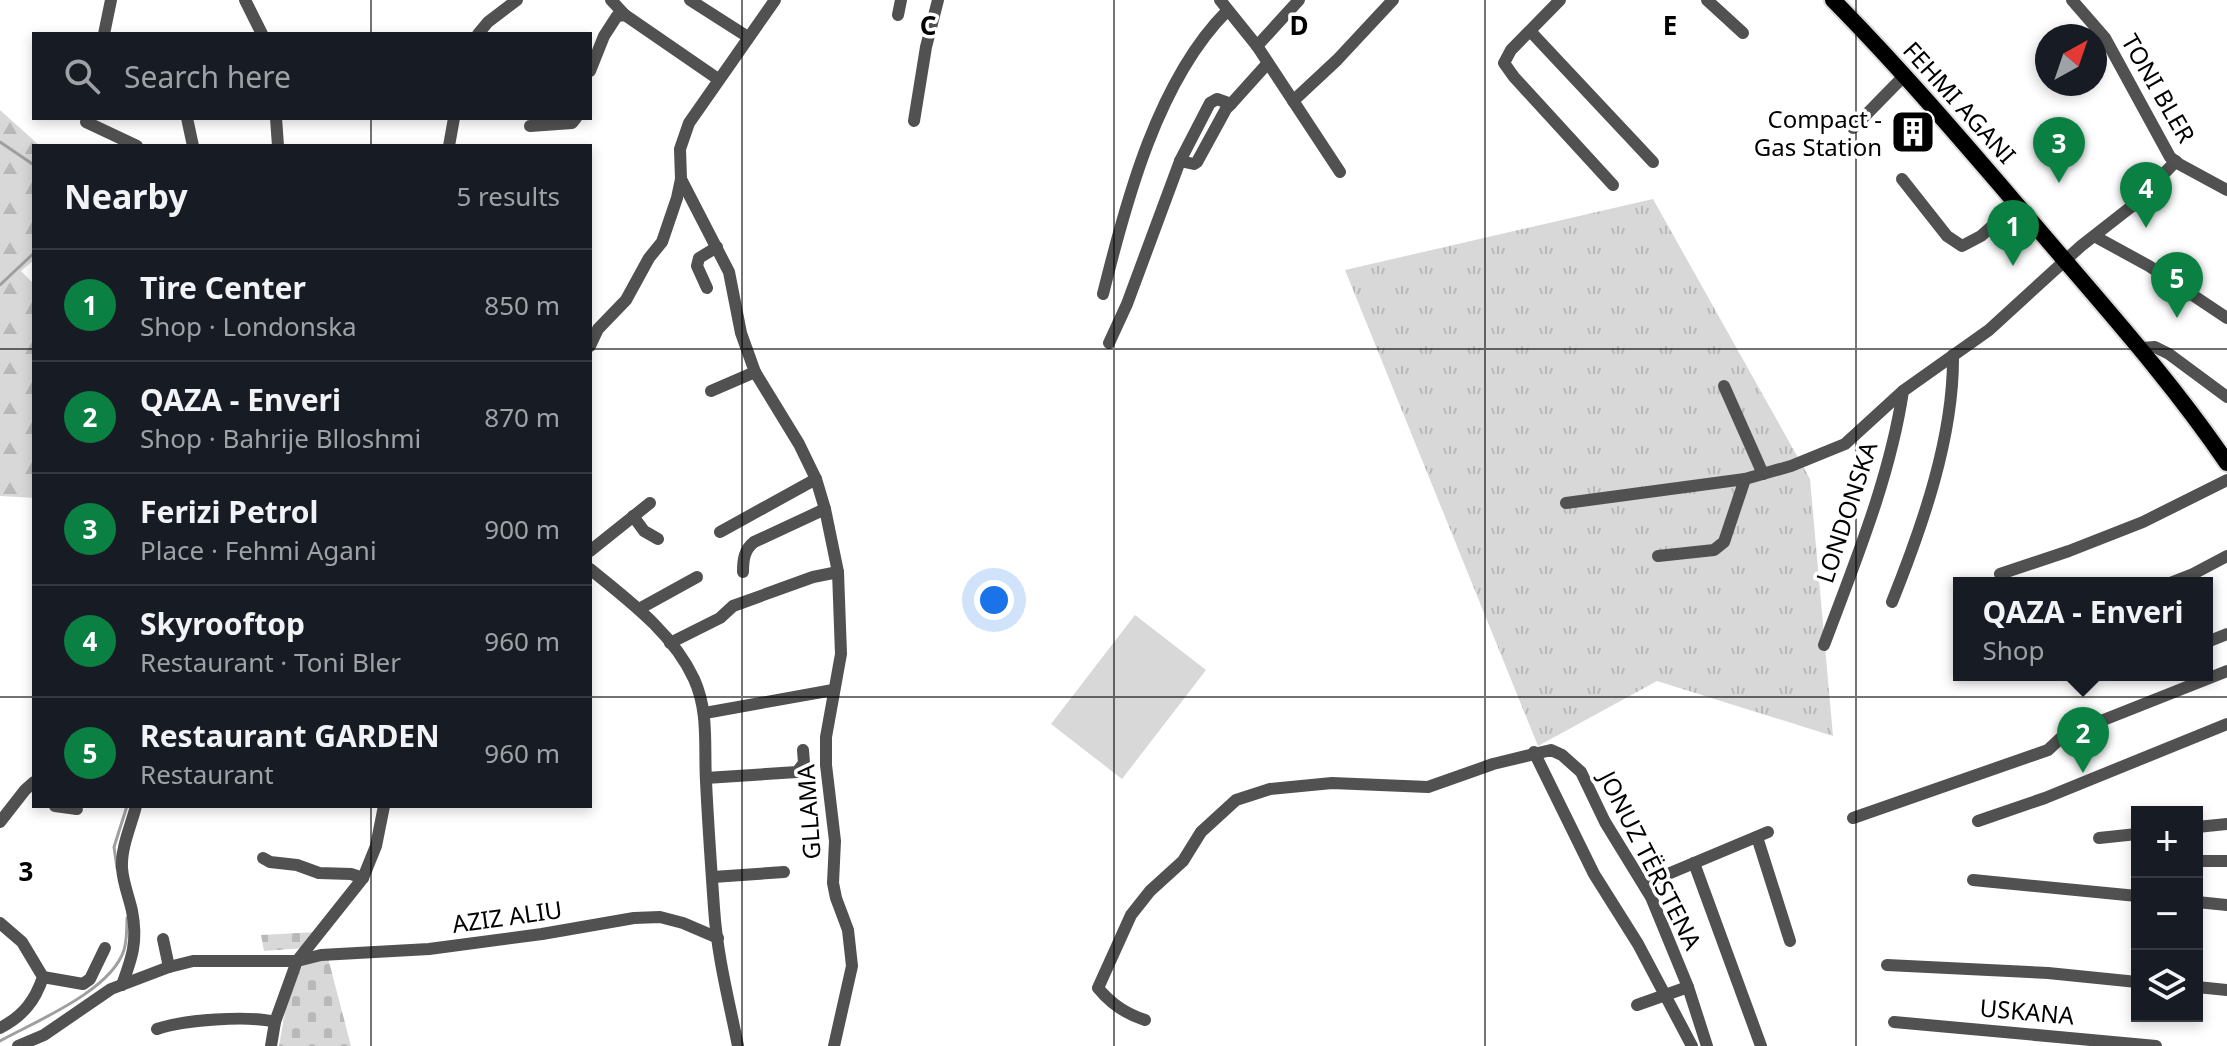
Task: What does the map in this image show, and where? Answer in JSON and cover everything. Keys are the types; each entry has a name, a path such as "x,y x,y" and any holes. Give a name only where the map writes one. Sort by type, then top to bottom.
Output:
{"main road":[{"name":"FEHMI AGANI","path":"1833,0 1904,76 2142,348 2227,463"}],"street":[{"path":"104,32 111,0"},
{"path":"245,0 261,32"},
{"path":"480,32 517,0"},
{"path":"611,0 625,15 718,79"},
{"path":"690,0 748,37"},
{"path":"592,342 598,329 626,300 649,258 662,242 671,221 681,179 680,149 689,123 775,0"},
{"path":"898,15 901,0"},
{"path":"914,121 926,47 938,0"},
{"path":"1257,46 1299,0"},
{"path":"1293,101 1337,60 1393,0"},
{"path":"1560,0 1511,50 1504,63 1613,185"},
{"path":"1707,0 1743,33"},
{"name":"TONI BLER","path":"2072,0 2105,38 2155,131 2176,161 2227,190"},
{"path":"1103,294 1135,178 1159,118 1191,55 1224,6 1257,46 1340,172"},
{"path":"592,66 610,26 617,16 625,15"},
{"path":"1531,32 1653,162"},
{"path":"1109,343 1127,304 1180,161 1210,103 1217,99 1231,104 1267,64"},
{"path":"1853,128 1904,76"},
{"path":"187,120 193,144"},
{"path":"276,120 278,144"},
{"path":"449,144 454,120"},
{"path":"530,126 564,125 574,120"},
{"path":"86,122 133,144"},
{"name":"TONI BLER","path":"2065,261 2136,203 2176,161"},
{"name":"GLLAMA","path":"681,179 729,272 741,333 755,372 799,444 816,479 838,572 841,654 826,737 826,765 835,841 833,883 848,930 852,966 834,1046"},
{"path":"1902,179 1947,236 1962,246 1981,236 2017,204"},
{"path":"2096,237 2149,266 2227,318"},
{"path":"707,288 697,266 699,258 717,247"},
{"name":"LONDONSKA","path":"1566,503 1745,479 1830,452 1845,444 1903,391 1989,330 2065,261"},
{"path":"2142,348 2155,347 2169,354 2227,397"},
{"path":"1892,602 1926,503 1947,423 1954,380 1953,355"},
{"path":"711,391 755,372"},
{"path":"1724,386 1763,474"},
{"name":"LONDONSKA","path":"1824,645 1865,533 1892,446 1903,391"},
{"path":"720,532 816,479"},
{"path":"1658,556 1714,550 1724,542 1745,479"},
{"path":"2000,574 2143,522 2227,480"},
{"path":"592,549 650,503"},
{"path":"743,572 743,559 754,542 825,509"},
{"path":"633,516 644,531 658,539"},
{"path":"2185,577 2227,556"},
{"path":"592,571 639,609 670,643 694,679 705,713 706,778 718,938 738,1046"},
{"path":"670,643 720,618 733,606 813,577 838,572"},
{"path":"639,609 697,577"},
{"path":"1853,818 2048,750 2063,736 2202,681"},
{"path":"705,713 833,690"},
{"path":"1978,821 2045,798 2227,724"},
{"path":"706,778 797,772 804,763 803,750"},
{"name":"JONUZ TËRSTENA","path":"1534,752 1551,750 1562,755 1588,782 1599,812 1644,884 1688,987 1707,1046"},
{"path":"1145,1020 1128,1015 1110,1002 1098,988 1100,981 1131,915 1150,891 1183,861 1201,832 1236,800 1270,789 1332,783 1428,787 1534,752 1594,874 1638,944 1692,1046"},
{"path":"0,822 31,790"},
{"path":"70,808 77,809"},
{"path":"122,985 128,961 135,952 132,911 122,871 122,854 135,808"},
{"path":"271,1046 275,1022 297,961 363,878 376,846 384,808"},
{"path":"2203,826 2227,824"},
{"path":"1644,884 1762,835 1790,941"},
{"path":"2099,838 2131,835"},
{"path":"263,858 319,873 351,874 363,878"},
{"path":"2203,861 2227,861"},
{"name":"JONUZ TËRSTENA","path":"1694,863 1761,1046"},
{"path":"713,877 784,872"},
{"path":"1973,880 2131,895"},
{"path":"2203,903 2227,905"},
{"name":"AZIZ ALIU","path":"18,1046 44,1035 111,989 193,961 297,961 321,955 429,949 634,918 660,917 718,938"},
{"path":"0,923 22,942 43,977 38,994 27,1009 0,1028"},
{"path":"163,939 169,967"},
{"path":"43,977 83,984 90,979 105,948"},
{"path":"1887,965 2048,973 2131,981"},
{"path":"1637,1005 1688,987"},
{"path":"2203,988 2227,990"},
{"path":"157,1029 170,1025 237,1020 275,1022"},
{"name":"USKANA","path":"1894,1022 2156,1046"}],"green space":[{"path":"0,110 38,144 32,144 32,262 21,271 32,282 32,498 0,496"},
{"path":"1653,199 1810,479 1833,736 1657,681 1538,746 1345,270"},
{"path":"1135,615 1206,670 1122,779 1051,724"},
{"path":"316,932 304,948 264,951 261,935"},
{"path":"328,958 351,1046 279,1046 287,1001 304,962"}],"waterway":[{"path":"0,142 32,164"},
{"path":"0,285 32,255"},
{"path":"117,868 114,847 126,808"},
{"path":"0,1041 71,1003 104,979 124,950 127,918"}],"place":[{"name":"Compact - Gas Station","path":"1913,132"},
{"name":"Ferizi Petrol","path":"2059,183"},
{"name":"Skyrooftop","path":"2146,228"},
{"name":"Tire Center","path":"2013,266"},
{"name":"Restaurant GARDEN","path":"2177,318"},
{"name":"QAZA - Enveri","path":"2083,773"}]}
